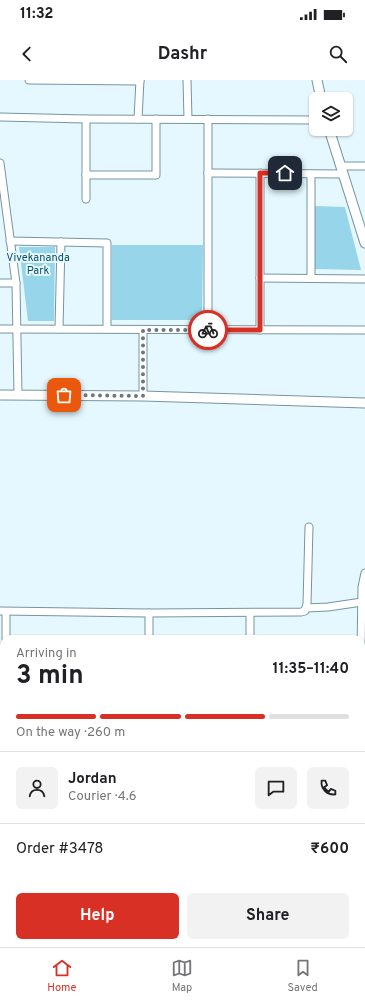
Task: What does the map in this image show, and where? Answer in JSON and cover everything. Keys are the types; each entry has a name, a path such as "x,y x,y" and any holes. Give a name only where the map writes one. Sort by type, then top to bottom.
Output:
{"street":[{"path":"29,80 140,80 138,119"},
{"path":"187,80 188,120"},
{"path":"317,80 320,92"},
{"path":"0,117 309,120"},
{"path":"86,119 86,199"},
{"path":"86,175 156,175 156,119"},
{"path":"208,120 208,330"},
{"path":"331,136 365,243"},
{"path":"0,163 16,283 18,395"},
{"path":"208,173 311,174 364,166"},
{"path":"260,173 260,330"},
{"path":"311,174 311,278"},
{"path":"10,241 108,243 108,330"},
{"path":"59,329 61,242"},
{"path":"260,278 365,279"},
{"path":"0,284 16,283"},
{"path":"0,329 365,330"},
{"path":"143,330 143,396"},
{"path":"0,395 143,396 365,402"},
{"path":"306,608 309,527"},
{"path":"361,635 362,587 365,573"},
{"path":"6,635 3,611 149,613 301,612 305,611 306,608 328,607 362,602"},
{"path":"149,613 149,635"},
{"path":"250,613 250,635"}],"green space":[{"path":"314,206 345,207 361,270 315,269"},
{"path":"112,245 203,245 202,320 112,320"},
{"name":"Vivekananda Park","path":"19,247 55,247 54,321 28,321"}],"way so far":[{"path":"64,395 143,396 143,330 208,330"}],"route":[{"path":"208,330 260,330 260,173 285,173"}]}
